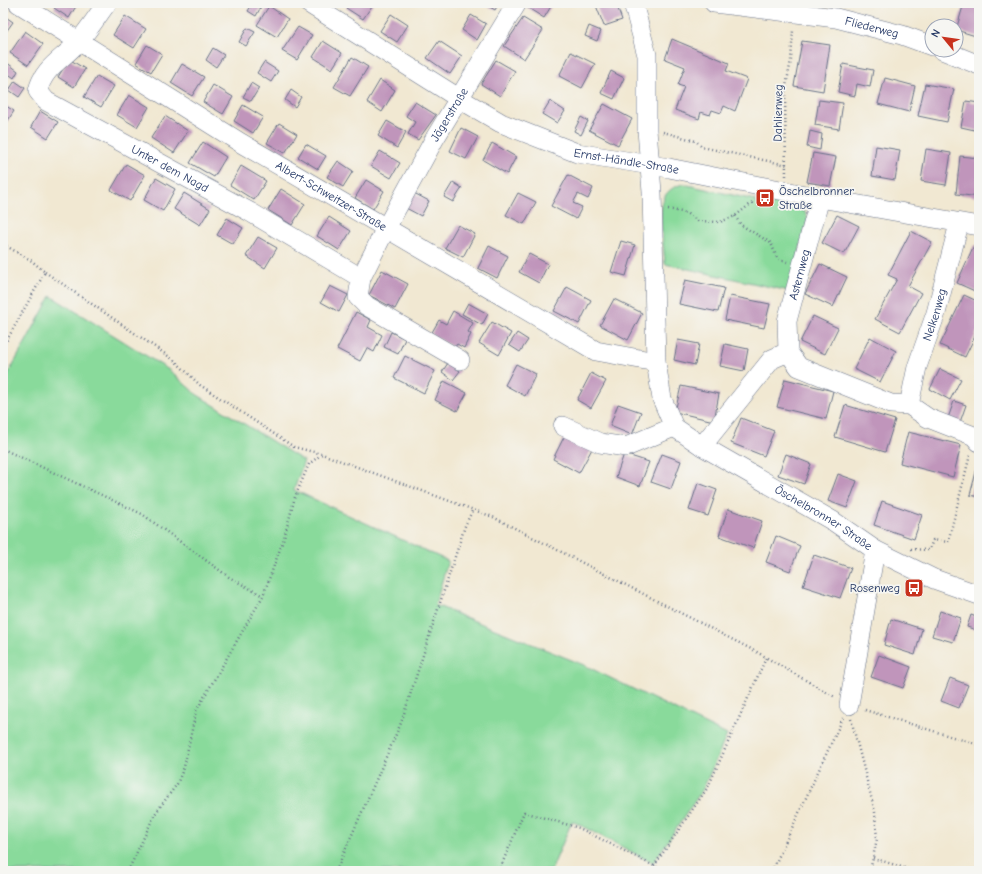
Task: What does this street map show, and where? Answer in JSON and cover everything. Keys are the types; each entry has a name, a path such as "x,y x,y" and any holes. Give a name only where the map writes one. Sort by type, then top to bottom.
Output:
{"street":[{"name":"Albert-Schweitzer-Straße","path":"18,3 240,143 596,351 656,362"},
{"name":"Unter dem Nagd","path":"107,3 79,42 56,62 40,80 38,91 46,102 250,212 361,278"},
{"name":"Ernst-Händle-Straße","path":"308,3 460,100 501,123 578,153 650,165 959,224 979,226"},
{"name":"Jägerstraße","path":"386,228 435,138 460,100 517,3"},
{"path":"563,426 600,443 626,447 674,427 662,399 656,362 650,165 647,130 647,55 633,3"},
{"name":"Fliederweg","path":"714,3 836,18 902,35 924,43"},
{"path":"962,58 979,65"},
{"name":"Asternweg","path":"788,352 787,321 820,198"},
{"name":"Nelkenweg","path":"909,405 917,367 936,313 959,224"},
{"path":"386,228 361,278 358,297 367,306 460,360"},
{"path":"702,446 772,359 788,352 799,367 891,404 909,405 928,418 978,440"},
{"name":"Öschelbronner Straße","path":"674,427 702,446 833,521 875,550 849,705"},
{"path":"875,550 934,580 979,596"}],"path":[{"name":"Dahlienweg","path":"784,190 787,165 785,92 791,60 794,12"},
{"path":"647,130 656,130 696,141 702,147 787,165"},
{"path":"662,208 686,213 698,221 720,222 734,216 752,203 753,196"},
{"path":"734,216 741,225 771,243 777,258 801,266"},
{"path":"3,244 32,261 45,272 174,360 200,385 294,447 322,454 493,517 766,658 849,705 979,744"},
{"path":"3,347 45,272"},
{"path":"924,550 930,550 933,540 948,542 972,447 978,440"},
{"path":"3,449 142,514 229,577 263,596"},
{"path":"128,871 155,814 177,784 184,767 196,711 263,596 284,538 295,497 309,464 322,454"},
{"path":"336,871 402,723 465,526 473,509"},
{"path":"654,866 708,787 766,658"},
{"path":"849,705 852,730 875,812 877,839 870,871"},
{"path":"772,871 849,705"},
{"path":"499,871 524,812 579,828 664,871"},
{"path":"873,858 914,871"}],"green space":[{"path":"683,184 755,200 755,203 765,205 766,202 788,205 804,211 808,218 789,291 665,264 661,210 665,196 669,191"},
{"path":"51,296 169,370 196,394 304,461 294,490 448,561 435,605 584,665 727,735 703,789 653,863 572,821 551,871 3,871 3,383"}],"building":[{"path":"57,3 78,3 69,18 54,8"},
{"path":"253,3 263,3 256,16 248,11"},
{"path":"350,3 374,3 363,19 346,8"},
{"path":"483,3 499,3 495,10"},
{"path":"527,3 553,3 544,18 525,6"},
{"path":"595,3 616,3 622,20 604,26"},
{"path":"964,3 979,3 979,37 964,32 964,18 960,18"},
{"path":"269,6 288,19 277,37 257,25"},
{"path":"391,14 408,25 397,42 380,31"},
{"path":"3,15 13,22 3,36"},
{"path":"471,15 486,24 477,40 462,30"},
{"path":"125,16 146,29 134,48 113,35"},
{"path":"523,18 543,30 524,59 504,46"},
{"path":"589,26 601,31 597,41 585,36"},
{"path":"298,27 312,35 297,60 282,51"},
{"path":"247,28 255,32 246,46 239,42"},
{"path":"25,31 43,44 28,65 10,53"},
{"path":"672,39 729,63 726,71 747,79 735,111 724,106 721,113 712,110 710,115 701,112 699,119 675,110 684,87 678,85 685,67 665,59"},
{"path":"323,41 342,53 332,69 313,57"},
{"path":"439,41 462,56 450,74 427,58"},
{"path":"802,41 830,45 823,91 794,86"},
{"path":"147,45 162,54 151,72 136,63"},
{"path":"213,48 224,55 216,67 206,60"},
{"path":"571,52 595,64 582,88 559,76"},
{"path":"352,57 368,67 350,96 334,87"},
{"path":"69,59 85,69 74,87 58,77"},
{"path":"496,60 515,71 500,96 481,84"},
{"path":"6,62 18,71 14,78 3,70"},
{"path":"264,62 278,71 271,82 257,73"},
{"path":"182,64 204,77 192,96 171,83"},
{"path":"843,64 873,70 870,87 857,84 855,96 838,92"},
{"path":"611,71 624,78 614,99 601,93"},
{"path":"97,76 114,86 101,107 84,97"},
{"path":"885,78 915,86 909,112 878,104"},
{"path":"380,80 395,90 382,112 367,102"},
{"path":"15,81 25,88 19,97 9,90"},
{"path":"251,83 259,88 251,101 243,97"},
{"path":"925,84 954,89 947,122 918,116"},
{"path":"213,85 233,97 223,114 203,102"},
{"path":"291,90 301,97 295,107 285,100"},
{"path":"129,95 149,107 137,127 117,115"},
{"path":"819,100 843,103 839,129 815,125"},
{"path":"550,101 565,111 557,123 542,114"},
{"path":"966,101 979,103 979,131 961,127"},
{"path":"415,102 436,115 418,140 408,134 415,122 406,116"},
{"path":"3,104 14,111 3,128"},
{"path":"604,104 632,119 618,145 589,130"},
{"path":"243,105 263,117 253,133 234,121"},
{"path":"40,111 58,122 48,138 31,127"},
{"path":"165,116 188,131 174,153 151,138"},
{"path":"581,117 588,121 581,135 574,131"},
{"path":"387,121 406,132 397,148 378,136"},
{"path":"279,123 297,134 285,153 267,143"},
{"path":"461,128 478,137 466,159 450,151"},
{"path":"810,131 822,134 820,150 807,147"},
{"path":"203,142 226,157 214,177 190,163"},
{"path":"492,143 516,157 507,174 483,160"},
{"path":"306,144 326,156 318,169 298,157"},
{"path":"876,146 900,150 895,180 872,176"},
{"path":"926,149 951,153 946,185 921,181"},
{"path":"380,151 400,163 391,178 371,166"},
{"path":"813,153 836,157 830,186 807,182"},
{"path":"960,156 979,158 979,197 956,194"},
{"path":"338,161 353,171 343,187 327,177"},
{"path":"126,164 145,175 130,201 111,190"},
{"path":"241,166 266,181 254,200 230,185"},
{"path":"568,175 593,188 588,199 578,194 573,203 582,207 576,219 551,206"},
{"path":"156,178 175,189 163,211 144,200"},
{"path":"366,180 384,191 373,209 355,198"},
{"path":"453,182 462,188 453,202 444,197"},
{"path":"281,189 305,204 292,225 268,210"},
{"path":"184,193 210,209 200,225 174,209"},
{"path":"414,193 429,201 421,216 406,208"},
{"path":"518,193 536,202 524,224 506,215"},
{"path":"837,215 859,226 844,254 822,243"},
{"path":"329,217 351,231 339,250 317,236"},
{"path":"227,218 243,228 233,244 217,235"},
{"path":"458,225 475,234 463,257 445,248"},
{"path":"911,231 932,242 908,286 921,293 900,332 875,319 897,279 888,275"},
{"path":"258,237 277,248 265,268 246,256"},
{"path":"621,241 635,245 626,276 611,272"},
{"path":"974,245 979,248 979,293 957,283"},
{"path":"489,246 508,256 497,278 478,268"},
{"path":"529,254 548,264 539,283 519,272"},
{"path":"820,264 847,277 833,307 805,294"},
{"path":"382,270 408,284 395,309 369,295"},
{"path":"685,280 724,288 718,312 679,304"},
{"path":"330,286 348,295 339,312 321,302"},
{"path":"567,287 591,300 579,324 554,311"},
{"path":"964,295 979,302 979,328 965,357 940,345"},
{"path":"730,296 770,304 764,328 725,320"},
{"path":"614,299 642,313 628,340 600,325"},
{"path":"468,303 488,314 482,325 462,314"},
{"path":"453,311 473,323 468,332 471,334 464,348 457,344 454,348 431,334 439,320 446,324"},
{"path":"356,312 371,320 368,327 382,335 374,352 367,348 360,361 337,349"},
{"path":"813,316 838,328 825,354 800,342"},
{"path":"492,322 511,333 499,355 479,343"},
{"path":"391,332 405,339 398,354 384,347"},
{"path":"517,333 528,340 520,352 509,345"},
{"path":"870,337 896,351 880,382 854,369"},
{"path":"678,340 699,344 695,365 674,360"},
{"path":"725,344 748,349 744,371 720,366"},
{"path":"405,356 435,371 424,393 394,378"},
{"path":"448,363 460,371 453,380 442,372"},
{"path":"516,364 536,374 525,396 505,385"},
{"path":"940,369 961,379 950,400 930,389"},
{"path":"591,373 606,381 591,408 577,400"},
{"path":"785,379 833,391 826,419 777,407"},
{"path":"444,381 467,393 457,411 435,400"},
{"path":"681,386 719,394 714,421 675,412"},
{"path":"954,401 966,405 959,425 947,421"},
{"path":"618,404 641,412 632,435 610,426"},
{"path":"845,405 895,420 885,452 835,437"},
{"path":"741,418 774,431 764,456 731,443"},
{"path":"908,432 961,445 953,477 900,463"},
{"path":"566,433 593,447 579,473 553,459"},
{"path":"624,454 649,462 640,486 616,477"},
{"path":"662,454 681,461 671,489 651,482"},
{"path":"786,454 811,464 804,484 778,475"},
{"path":"977,468 979,468 979,497 970,495"},
{"path":"838,474 857,481 847,508 828,501"},
{"path":"698,483 717,490 708,516 689,510"},
{"path":"882,501 922,515 914,539 874,525"},
{"path":"728,509 762,521 753,548 719,536"},
{"path":"776,536 800,546 790,571 766,562"},
{"path":"814,555 851,568 840,598 803,586"},
{"path":"940,611 961,618 953,642 932,636"},
{"path":"971,615 979,618 979,631 967,627"},
{"path":"891,619 922,629 915,655 884,645"},
{"path":"879,655 911,667 903,688 871,677"},
{"path":"950,678 968,685 959,708 941,701"}],"place":[{"name":"Öschelbronner Straße","path":"765,198"},
{"name":"Rosenweg","path":"914,588"}]}
